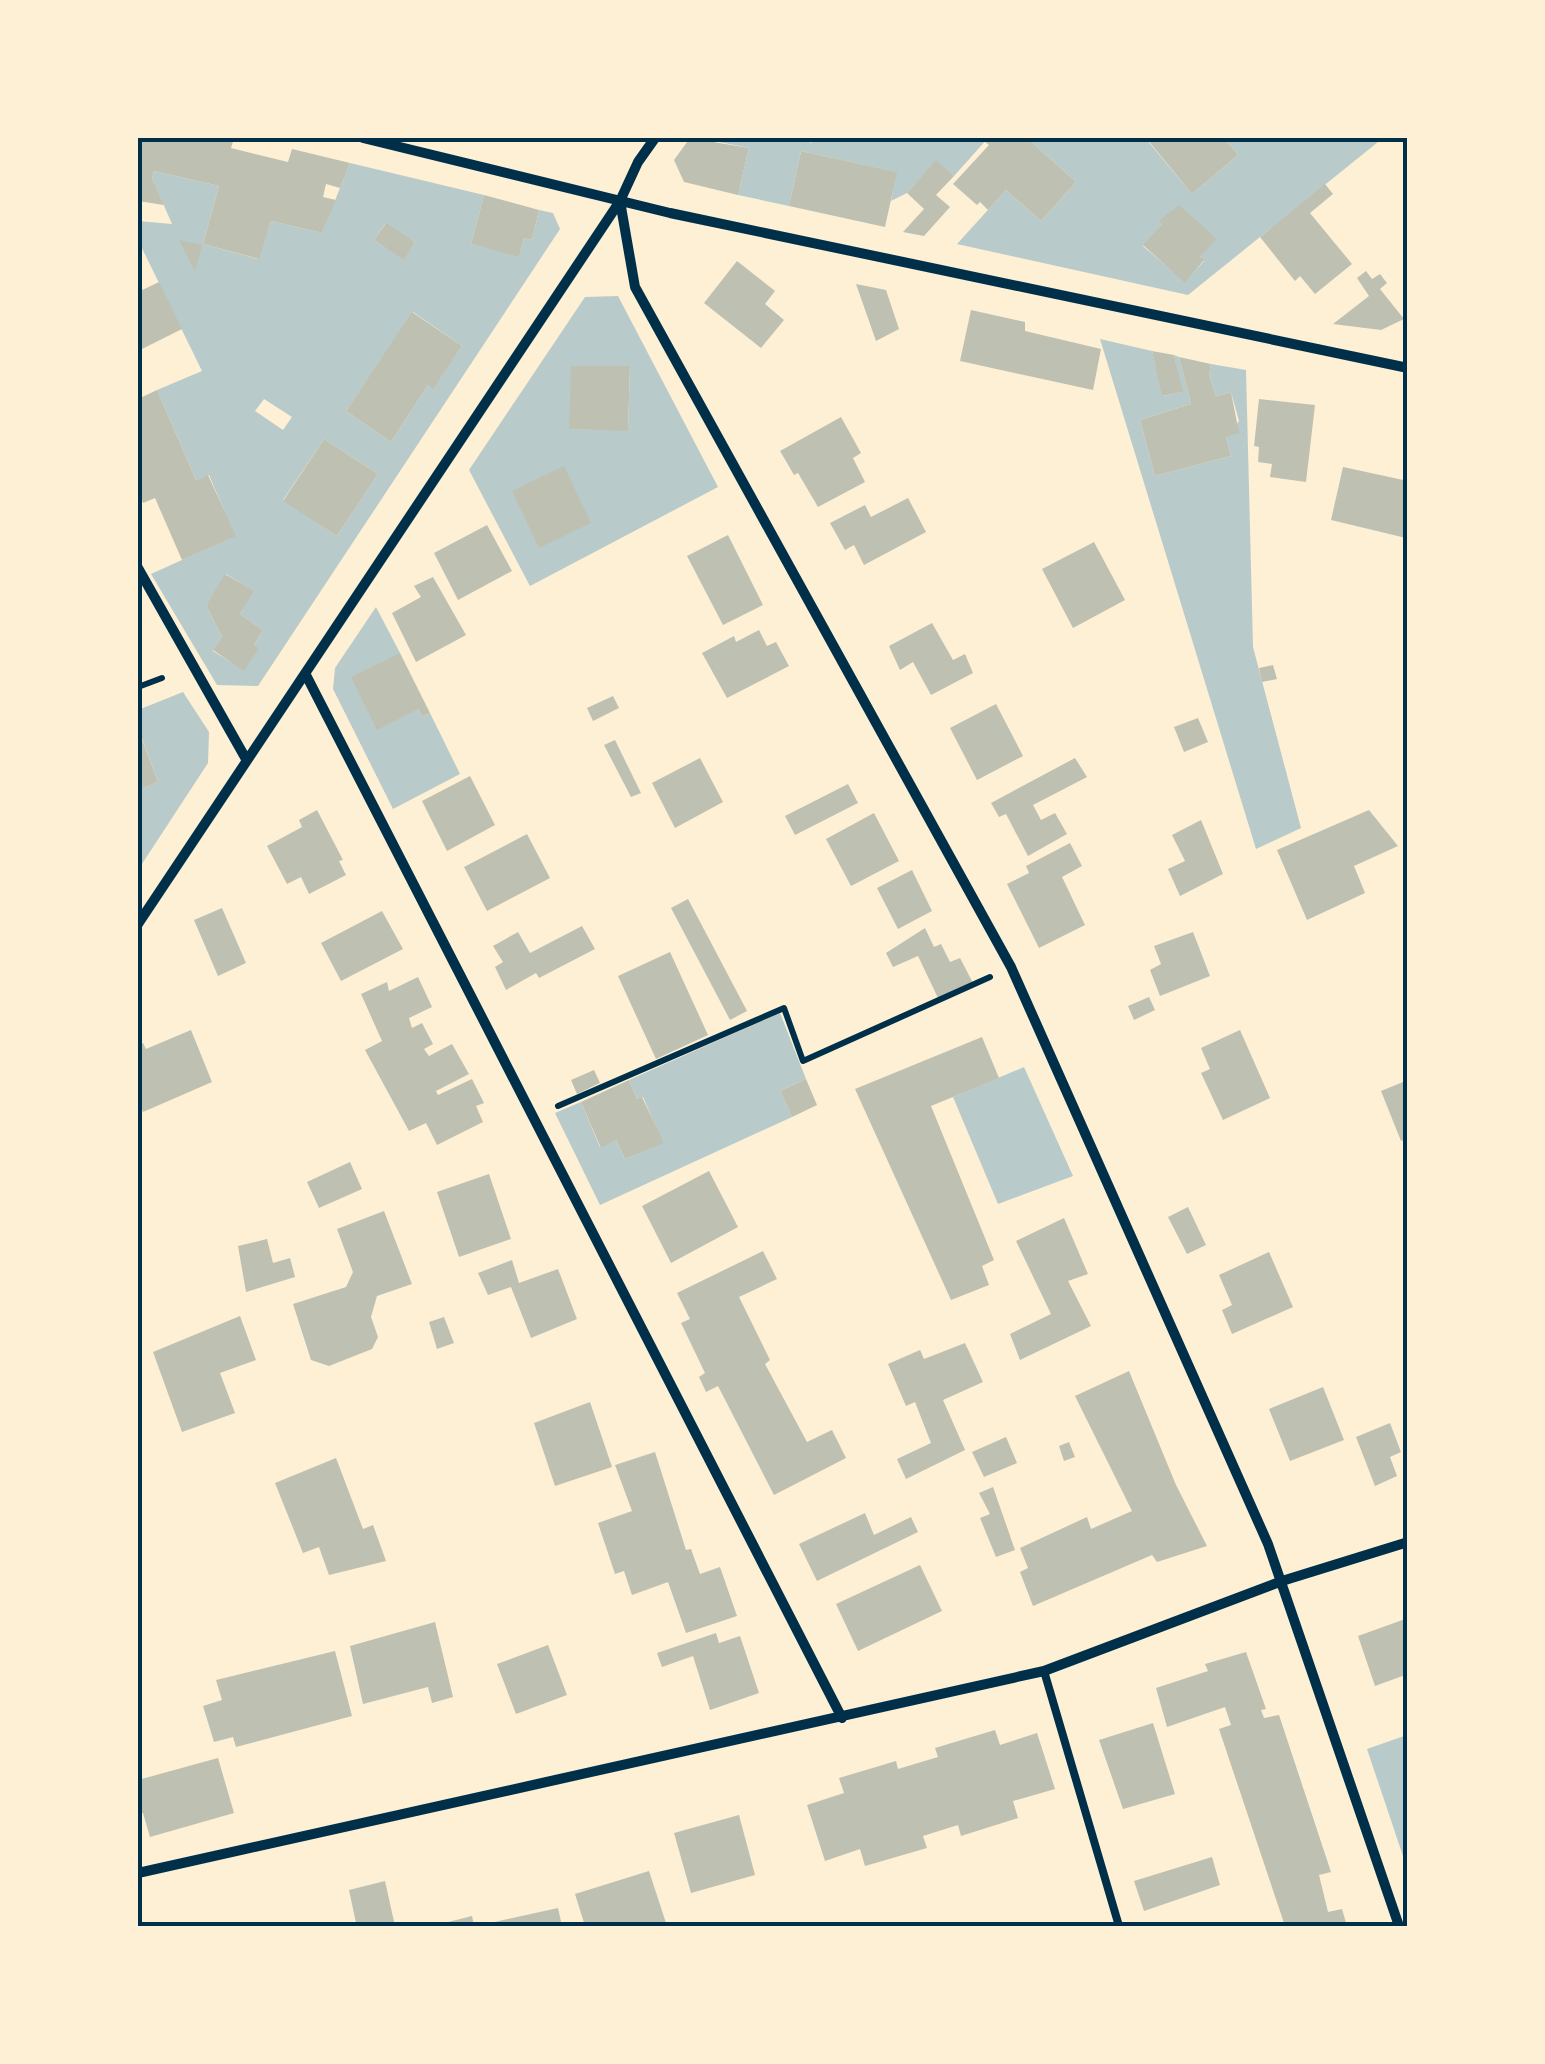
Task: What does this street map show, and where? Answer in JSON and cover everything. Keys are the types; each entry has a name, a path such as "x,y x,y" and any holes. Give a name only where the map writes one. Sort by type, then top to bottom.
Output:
{"street":[{"path":"363,138 620,201 1408,368"},
{"path":"138,924 620,201 638,162 655,138"},
{"path":"620,201 635,286 1011,968 1282,1581 1400,1926"},
{"path":"138,568 246,759"},
{"path":"306,675 842,1718"},
{"path":"138,1874 1044,1671 1282,1581 1408,1542"}],"lane":[{"path":"1044,1671 1119,1926"}],"path":[{"path":"138,687 162,678"},
{"path":"534,1116 784,1008 804,1061 1011,968"}],"shaded area":[{"path":"700,138 805,138 811,143 817,138 988,138 954,176 936,161 907,193 891,201 896,172 801,151 789,206 738,195 749,148"},
{"path":"1027,138 1149,138 1192,194 1238,155 1224,138 1383,138 1188,295 957,244 1006,190 1041,221 1076,182","holes":["1160,221 1216,238 1200,257 1204,261 1185,282 1143,246 1162,224"]},
{"path":"350,163 484,195 471,244 519,256 524,238 532,240 539,210 553,213 560,229 258,686 217,685 151,574 235,536 209,475 196,480 157,390 202,371 138,240 138,221 172,224 152,178 154,171 219,186 203,244 258,259 271,221 322,233","holes":["385,224 415,242 404,259 374,240","413,312 462,346 433,388 428,385 391,442 346,411","264,399 292,417 283,430 255,411","324,439 378,474 337,536 283,500","226,574 253,591 240,614 263,630 254,645 258,648 244,670 213,651 222,637 206,605"]},
{"path":"618,296 718,487 530,586 469,470 585,297","holes":["572,366 630,367 628,430 570,429"]},
{"path":"1100,339 1152,351 1163,396 1182,392 1174,355 1179,357 1191,404 1140,420 1155,476 1231,456 1226,437 1239,421 1231,392 1216,396 1209,375 1211,364 1246,370 1253,647 1301,828 1256,849"},
{"path":"376,607 400,653 422,717 430,713 460,774 393,809 333,689 335,668"},
{"path":"183,692 209,732 208,763 138,870 138,790 158,782 138,728 138,710"},
{"path":"780,1013 806,1079 780,1091 792,1117 600,1205 555,1113 581,1102 600,1147 616,1140 625,1159 663,1143 643,1097 637,1099 629,1080"},
{"path":"1024,1067 1073,1176 998,1204 953,1097"},
{"path":"1408,1735 1407,1868 1367,1749"}],"building":[{"path":"138,138 162,142 163,138 234,138 231,148 288,162 292,149 350,163 340,188 326,184 323,197 336,200 322,233 271,221 259,259 203,244 219,186 154,171 152,178 164,205 138,201"},
{"path":"690,138 749,148 738,195 684,182 674,160"},
{"path":"988,138 1027,138 1076,182 1041,221 1006,190 988,210 953,184 989,145 985,142"},
{"path":"1149,138 1224,138 1238,155 1192,194"},
{"path":"801,151 897,172 885,227 789,206"},
{"path":"936,160 954,176 936,195 950,207 924,236 903,232 924,209 907,193"},
{"path":"1325,184 1333,194 1310,213 1352,264 1315,294 1300,276 1295,281 1260,237"},
{"path":"484,195 539,210 532,240 524,238 519,257 471,244"},
{"path":"1179,205 1217,239 1200,257 1204,260 1185,283 1143,245 1162,224 1159,221"},
{"path":"386,223 415,242 404,260 374,240"},
{"path":"179,240 202,245 195,271"},
{"path":"737,261 775,291 765,304 784,320 761,348 704,303"},
{"path":"1366,271 1372,279 1380,274 1387,283 1380,289 1404,319 1381,330 1333,324 1369,296 1357,278"},
{"path":"159,282 182,329 138,351 138,292"},
{"path":"856,284 886,290 899,329 876,341"},
{"path":"971,310 1025,322 1025,331 1101,349 1093,390 960,361"},
{"path":"412,312 462,346 433,389 428,385 391,442 346,411"},
{"path":"1152,351 1174,355 1183,392 1162,396"},
{"path":"1179,357 1211,364 1209,375 1216,396 1231,392 1239,433 1226,437 1231,456 1155,476 1140,420 1191,404"},
{"path":"571,366 630,366 628,431 569,429"},
{"path":"157,390 196,480 208,475 236,536 182,560 155,498 143,503 138,491 138,399"},
{"path":"1259,399 1315,405 1306,482 1270,477 1272,464 1258,462 1259,447 1254,446"},
{"path":"841,417 861,453 853,458 865,482 818,507 780,451"},
{"path":"324,439 378,474 337,536 283,501"},
{"path":"564,466 591,523 539,548 512,491"},
{"path":"1343,467 1408,481 1406,538 1331,520"},
{"path":"908,498 926,532 864,565 854,545 845,550 830,523 865,505 871,517"},
{"path":"487,525 512,571 458,600 434,553"},
{"path":"728,535 763,605 723,625 687,556"},
{"path":"1094,542 1125,600 1073,628 1042,569"},
{"path":"225,574 254,591 240,614 263,630 254,645 259,648 244,671 213,650 222,637 206,605"},
{"path":"433,577 466,635 416,662 392,613 421,597 414,586"},
{"path":"932,623 953,660 965,654 973,673 931,695 913,662 900,670 889,646"},
{"path":"759,630 767,646 776,642 789,666 727,698 702,653 734,636 736,642"},
{"path":"400,653 430,713 422,717 418,709 377,730 351,677"},
{"path":"1273,665 1277,679 1262,682 1259,668"},
{"path":"613,696 619,708 593,721 587,708"},
{"path":"996,704 1023,756 977,780 950,728"},
{"path":"1198,718 1208,742 1184,752 1174,727"},
{"path":"138,729 158,782 138,790"},
{"path":"615,740 641,793 631,797 604,745"},
{"path":"700,758 723,802 675,828 652,783"},
{"path":"1075,758 1087,777 1033,805 1041,820 1055,813 1067,834 1028,856 1006,814 999,817 991,803"},
{"path":"470,776 495,825 447,851 422,801"},
{"path":"848,784 858,803 795,835 785,816"},
{"path":"317,810 343,860 339,861 346,875 309,894 301,877 287,884 267,846 302,827 299,820"},
{"path":"1369,810 1398,846 1354,866 1365,893 1307,920 1277,850"},
{"path":"874,813 899,861 851,886 826,839"},
{"path":"1201,820 1223,874 1180,896 1168,869 1185,861 1172,835"},
{"path":"527,834 550,878 487,911 464,867"},
{"path":"1070,843 1082,866 1062,877 1085,925 1039,948 1007,884 1029,873 1026,866"},
{"path":"912,870 932,911 898,929 877,888"},
{"path":"688,899 747,1011 730,1020 671,908"},
{"path":"222,908 246,963 218,976 194,920"},
{"path":"382,911 403,949 341,981 321,943"},
{"path":"582,926 595,949 506,990 495,967 503,962 493,946 518,932 530,953"},
{"path":"925,928 934,947 941,944 950,962 960,958 973,983 938,998 918,956 893,967 886,953"},
{"path":"1193,932 1210,976 1160,996 1150,970 1161,964 1154,946"},
{"path":"670,952 708,1035 656,1059 618,976"},
{"path":"418,977 432,1007 409,1018 412,1028 422,1023 433,1044 424,1049 429,1056 452,1044 469,1074 436,1091 438,1095 472,1079 484,1103 476,1106 483,1122 437,1145 426,1123 409,1131 365,1050 382,1041 361,994 387,982 389,991"},
{"path":"1149,997 1155,1010 1134,1020 1128,1006"},
{"path":"191,1030 212,1082 143,1112 138,1099 138,1045 143,1043 146,1049"},
{"path":"1240,1030 1270,1098 1223,1120 1201,1073 1210,1069 1201,1048"},
{"path":"982,1037 999,1078 931,1106 994,1260 982,1266 989,1285 951,1300 855,1089"},
{"path":"594,1070 600,1083 577,1094 571,1080"},
{"path":"806,1079 817,1105 792,1117 780,1091"},
{"path":"629,1080 637,1099 642,1097 664,1143 625,1159 616,1140 601,1148 581,1102"},
{"path":"1408,1080 1408,1138 1401,1141 1381,1091"},
{"path":"350,1162 362,1189 319,1208 307,1182"},
{"path":"709,1171 738,1227 671,1263 642,1206"},
{"path":"489,1174 511,1239 459,1257 437,1192"},
{"path":"1188,1207 1206,1245 1187,1254 1168,1217"},
{"path":"384,1211 412,1284 377,1296 371,1317 378,1337 372,1349 329,1366 311,1360 293,1304 346,1287 353,1272 337,1229"},
{"path":"1064,1218 1088,1274 1068,1281 1091,1326 1020,1360 1010,1334 1051,1314 1016,1241"},
{"path":"267,1239 273,1263 290,1258 295,1277 246,1292 238,1246"},
{"path":"763,1251 777,1279 739,1297 770,1360 765,1364 807,1442 832,1430 846,1458 774,1495 718,1386 706,1392 699,1377 705,1373 681,1323 690,1319 677,1293"},
{"path":"1269,1252 1293,1307 1232,1334 1222,1310 1232,1305 1219,1275"},
{"path":"512,1260 519,1283 558,1269 577,1319 531,1338 511,1287 488,1295 478,1273"},
{"path":"240,1316 256,1360 220,1373 235,1413 182,1432 153,1352"},
{"path":"444,1317 454,1343 437,1349 429,1322"},
{"path":"965,1343 983,1382 943,1400 965,1450 906,1479 897,1459 931,1443 915,1402 906,1406 888,1364 920,1350 924,1359"},
{"path":"1129,1371 1176,1485 1207,1546 1157,1562 1152,1555 1033,1606 1020,1572 1028,1568 1020,1548 1087,1517 1091,1529 1132,1511 1075,1396"},
{"path":"1323,1387 1344,1440 1290,1461 1269,1409"},
{"path":"590,1402 612,1467 555,1486 534,1423"},
{"path":"1390,1423 1401,1452 1390,1457 1397,1476 1375,1486 1356,1437"},
{"path":"1006,1437 1017,1463 984,1477 972,1452"},
{"path":"1069,1442 1075,1457 1064,1461 1059,1446"},
{"path":"655,1452 686,1550 691,1549 700,1574 720,1567 737,1616 686,1633 668,1582 632,1595 624,1571 615,1574 598,1523 632,1511 615,1465"},
{"path":"336,1458 363,1529 373,1525 386,1561 329,1575 319,1547 303,1553 275,1483"},
{"path":"993,1487 1015,1550 996,1557 980,1518 990,1514 979,1493"},
{"path":"865,1513 874,1535 911,1517 918,1532 817,1581 799,1544"},
{"path":"920,1565 942,1611 858,1651 836,1604"},
{"path":"1408,1618 1408,1674 1375,1686 1358,1636"},
{"path":"435,1622 453,1697 432,1703 428,1687 363,1704 350,1646"},
{"path":"716,1633 719,1643 740,1636 759,1693 710,1710 693,1656 662,1667 657,1653"},
{"path":"548,1645 567,1695 516,1714 497,1664"},
{"path":"335,1651 352,1716 236,1747 233,1737 214,1742 203,1706 222,1700 216,1680"},
{"path":"1246,1652 1266,1709 1261,1710 1264,1718 1279,1715 1331,1872 1319,1875 1328,1912 1342,1909 1347,1926 1285,1926 1219,1729 1231,1725 1225,1707 1167,1727 1156,1688 1208,1671 1205,1664"},
{"path":"1153,1723 1175,1794 1123,1809 1099,1740"},
{"path":"995,1730 1000,1745 1037,1733 1055,1789 1013,1801 1018,1818 961,1836 958,1825 923,1836 927,1848 865,1866 860,1849 825,1861 807,1805 844,1793 839,1778 896,1761 898,1769 938,1757 935,1748"},
{"path":"218,1758 234,1813 150,1837 143,1813 138,1814 138,1780"},
{"path":"739,1815 755,1875 691,1893 674,1833"},
{"path":"1212,1857 1220,1885 1144,1911 1134,1881"},
{"path":"649,1871 667,1926 585,1926 575,1894"},
{"path":"385,1881 395,1926 347,1926 356,1923 349,1890"},
{"path":"558,1908 562,1926 481,1926 481,1925"},
{"path":"472,1916 474,1926 436,1925"}]}
